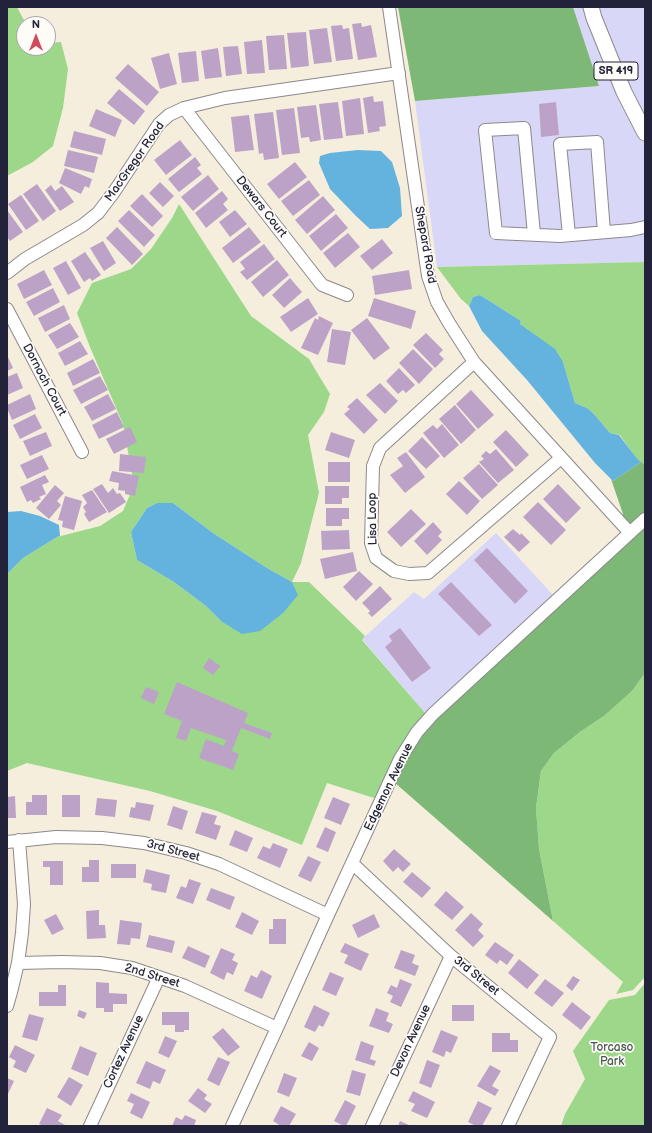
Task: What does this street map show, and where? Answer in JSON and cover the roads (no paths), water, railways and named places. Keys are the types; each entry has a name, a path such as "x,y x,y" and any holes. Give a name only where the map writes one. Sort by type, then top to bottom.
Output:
{"main road":[{"name":"SR 419","path":"591,7 624,92 645,133"}],"street":[{"name":"Shepard Road","path":"389,7 428,276 437,302 474,362 630,532"},
{"name":"MacGregor Road","path":"7,273 26,259 82,225 98,213 114,192 159,124 169,115 184,108 225,98 399,73"},
{"name":"Dewars Court","path":"184,108 322,285 347,295"},
{"path":"534,234 524,128 485,130 496,233 569,235 631,230 645,227"},
{"path":"569,235 560,144 597,142 604,232"},
{"name":"Dornoch Court","path":"7,309 82,452"},
{"name":"Lisa Loop","path":"474,362 380,448 373,466 371,543 376,558 394,571 409,574 428,573 561,458"},
{"name":"Edgemon Avenue","path":"232,1126 400,759 417,732 433,714 645,519"},
{"name":"3rd Street","path":"13,841 56,837 102,838 151,844 186,853 219,864 328,915"},
{"path":"7,1006 18,963 24,904 13,841"},
{"name":"3rd Street","path":"352,863 451,956 550,1037 508,1126"},
{"name":"Devon Avenue","path":"372,1126 451,956"},
{"name":"2nd Street","path":"18,963 100,963 132,968 185,986 277,1028"},
{"name":"Cortez Avenue","path":"90,1126 158,977"}],"water":[{"path":"358,150 381,151 392,162 400,188 402,216 388,228 370,229 356,216 330,189 319,163 320,156 330,153"},
{"path":"480,295 521,321 520,324 555,349 563,362 575,403 587,408 593,413 610,433 619,435 641,462 613,481 595,463 527,380 482,331 469,306 473,297"},
{"path":"157,503 173,503 213,533 267,568 292,582 298,595 283,613 260,631 242,634 221,621 206,606 174,582 137,560 131,532 147,508"},
{"path":"21,511 40,516 59,525 60,536 23,558 8,573 7,577 7,512"}],"park label":[{"name":"Torcaso Park","path":"612,1055"}]}
